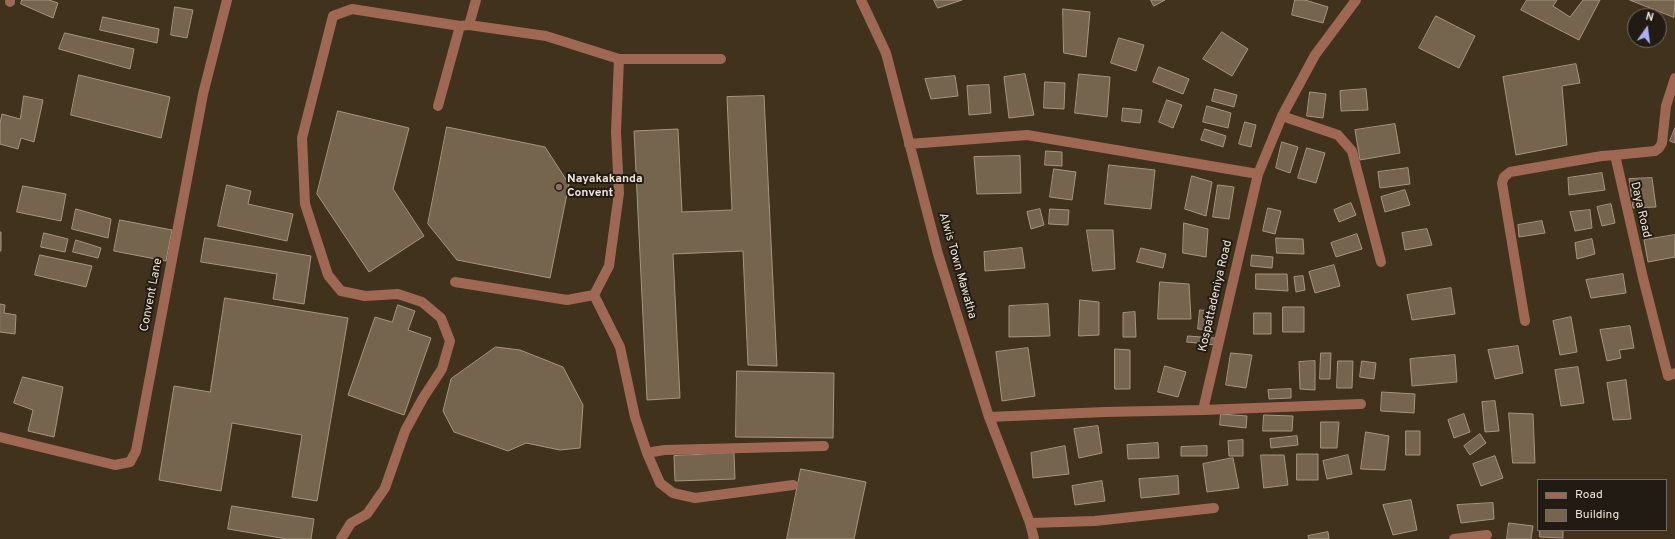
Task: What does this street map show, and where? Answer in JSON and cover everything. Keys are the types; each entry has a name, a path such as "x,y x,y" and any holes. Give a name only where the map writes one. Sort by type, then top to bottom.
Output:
{"street":[{"name":"Convent Lane","path":"0,437 115,466 130,462 136,451 202,94 228,0"},
{"path":"438,106 465,25 476,0"},
{"name":"Alwis Town Mawatha","path":"861,0 886,52 938,254 989,417 1030,523 1034,539"},
{"name":"Kospattadeniya Road","path":"1203,410 1258,174 1282,116 1315,55 1356,0"},
{"path":"341,539 351,523 367,514 385,488 405,431 423,398 442,369 450,341 441,318 422,302 398,294 365,296 341,291 328,275 305,204 302,138 333,16 352,9 546,36 619,59 721,59"},
{"path":"594,294 608,266 619,192 616,132 619,59"},
{"path":"1524,321 1502,184 1504,177 1510,172 1602,156 1655,151 1662,143 1666,106 1675,78"},
{"path":"1282,116 1338,135 1352,151 1381,262"},
{"path":"909,144 1027,135 1258,174"},
{"name":"Daya Road","path":"1614,155 1668,376 1675,373"},
{"path":"455,282 567,300 594,294"},
{"path":"594,294 620,347 635,417 660,483 673,493 695,498 793,485"},
{"path":"989,417 1361,404"},
{"path":"647,452 664,450 824,446"},
{"path":"1030,523 1095,521 1214,508"},
{"path":"1454,539 1487,535"}],"building":[{"path":"22,0 49,0 58,3 53,18 21,4"},
{"path":"934,0 962,0 938,8"},
{"path":"1151,0 1165,0 1154,6"},
{"path":"1295,0 1305,0 1328,7 1323,23 1292,15"},
{"path":"1527,0 1557,0 1553,6 1570,17 1583,0 1600,0 1579,40 1521,10"},
{"path":"1630,0 1675,0 1674,17 1667,14 1667,8 1651,8"},
{"path":"175,7 193,10 187,38 171,35"},
{"path":"1063,9 1090,12 1086,57 1064,53"},
{"path":"1436,16 1475,36 1459,68 1419,48"},
{"path":"103,17 159,29 157,43 100,30"},
{"path":"1222,32 1248,49 1232,76 1203,59"},
{"path":"65,33 134,49 130,69 59,49"},
{"path":"1119,38 1144,45 1136,71 1111,63"},
{"path":"1576,64 1580,83 1562,86 1567,145 1516,155 1503,77"},
{"path":"1159,67 1189,79 1183,94 1153,82"},
{"path":"1025,74 1034,115 1009,118 1004,77"},
{"path":"1079,74 1110,77 1107,117 1075,113"},
{"path":"79,75 170,97 161,138 71,115"},
{"path":"955,76 958,96 931,99 925,79"},
{"path":"1045,82 1065,83 1064,109 1044,108"},
{"path":"989,85 991,113 969,115 967,86"},
{"path":"1215,89 1237,95 1234,107 1212,101"},
{"path":"1366,89 1368,110 1341,111 1340,91"},
{"path":"1310,92 1326,94 1323,118 1307,116"},
{"path":"24,96 43,100 34,142 21,138 18,149 0,144 0,123 2,114 20,119"},
{"path":"764,96 777,366 748,365 743,251 673,254 680,398 647,400 634,131 678,129 682,212 732,210 727,97"},
{"path":"1167,100 1182,105 1173,128 1159,122"},
{"path":"1207,106 1231,113 1228,128 1203,122"},
{"path":"1123,108 1142,110 1140,123 1122,121"},
{"path":"338,111 409,128 393,189 424,236 369,272 317,194"},
{"path":"1245,122 1256,125 1251,147 1239,144"},
{"path":"1395,124 1400,153 1360,160 1355,130"},
{"path":"447,127 545,147 569,184 550,278 457,260 428,224"},
{"path":"1675,128 1675,143 1670,141"},
{"path":"1205,129 1226,136 1223,147 1201,140"},
{"path":"1282,142 1298,147 1290,173 1276,168"},
{"path":"1307,148 1325,153 1316,183 1298,178"},
{"path":"1046,151 1062,152 1062,166 1045,165"},
{"path":"1020,156 1021,193 977,194 974,157"},
{"path":"1109,165 1155,170 1151,209 1105,204"},
{"path":"1408,168 1410,184 1380,188 1378,172"},
{"path":"1054,169 1076,172 1072,200 1050,197"},
{"path":"1602,173 1605,190 1569,195 1568,178"},
{"path":"1192,176 1212,182 1206,216 1185,209"},
{"path":"1652,178 1656,207 1633,208 1629,179"},
{"path":"227,185 251,191 248,204 293,214 287,241 218,226"},
{"path":"1218,185 1234,187 1229,219 1213,217"},
{"path":"23,186 66,194 61,221 17,212"},
{"path":"1405,190 1410,205 1385,212 1381,197"},
{"path":"1351,203 1356,215 1339,222 1334,210"},
{"path":"1611,204 1615,223 1602,226 1597,207"},
{"path":"1268,208 1281,211 1275,234 1263,231"},
{"path":"76,209 111,219 108,238 72,229"},
{"path":"1040,209 1044,225 1031,229 1027,212"},
{"path":"1050,209 1069,210 1068,225 1049,224"},
{"path":"1590,210 1592,228 1575,231 1570,212"},
{"path":"120,220 172,230 166,261 114,251"},
{"path":"1542,221 1545,233 1519,237 1518,225"},
{"path":"1184,223 1208,229 1206,257 1183,253"},
{"path":"1427,229 1432,245 1405,250 1402,233"},
{"path":"1087,230 1113,230 1115,269 1093,271"},
{"path":"1,232 1,251 0,251"},
{"path":"44,233 68,239 65,252 41,247"},
{"path":"1357,234 1362,249 1336,257 1331,243"},
{"path":"1675,235 1675,257 1648,262 1644,240"},
{"path":"205,238 311,256 304,304 273,299 277,274 201,262"},
{"path":"1276,238 1303,239 1304,254 1277,253"},
{"path":"1592,239 1595,254 1577,259 1575,243"},
{"path":"76,240 101,248 98,258 73,252"},
{"path":"1022,248 1025,268 985,271 984,252"},
{"path":"1141,248 1166,254 1163,268 1137,262"},
{"path":"40,255 92,266 86,287 35,275"},
{"path":"1252,255 1273,257 1272,268 1251,266"},
{"path":"1334,265 1340,286 1315,293 1309,272"},
{"path":"1256,274 1287,274 1288,291 1256,289"},
{"path":"1623,274 1626,293 1591,298 1586,280"},
{"path":"1303,276 1305,290 1296,292 1294,277"},
{"path":"1160,282 1189,284 1191,319 1158,319"},
{"path":"1451,288 1455,314 1412,320 1407,295"},
{"path":"225,298 348,318 317,501 292,497 302,435 232,423 221,491 159,480 174,386 210,392"},
{"path":"1080,300 1099,302 1099,335 1079,336"},
{"path":"0,304 5,305 4,313 16,315 15,334 0,332"},
{"path":"1048,304 1050,336 1009,337 1009,306"},
{"path":"398,305 415,311 408,330 431,338 404,415 348,395 375,317 392,322"},
{"path":"1283,307 1304,307 1304,332 1283,332"},
{"path":"1200,310 1214,311 1212,330 1198,329"},
{"path":"1135,312 1136,337 1123,337 1123,313"},
{"path":"1254,313 1271,313 1271,334 1254,334"},
{"path":"1571,317 1577,352 1560,355 1553,321"},
{"path":"1630,326 1634,348 1619,350 1621,358 1607,361 1600,330"},
{"path":"1188,336 1215,338 1215,345 1187,342"},
{"path":"1518,346 1523,373 1495,379 1488,350"},
{"path":"496,347 520,350 563,367 583,405 580,448 560,450 526,443 508,451 454,432 443,411 451,379"},
{"path":"1028,348 1035,396 1002,401 996,352"},
{"path":"1115,349 1130,350 1130,389 1115,389"},
{"path":"1231,353 1252,355 1246,388 1226,385"},
{"path":"1321,353 1331,353 1330,379 1320,379"},
{"path":"1455,355 1457,382 1412,386 1410,359"},
{"path":"1315,361 1315,390 1300,389 1299,362"},
{"path":"1338,361 1353,361 1352,388 1337,388"},
{"path":"1362,361 1376,363 1374,379 1360,377"},
{"path":"1165,366 1186,372 1178,397 1158,392"},
{"path":"1578,367 1584,403 1561,406 1555,370"},
{"path":"737,371 834,373 833,438 736,437"},
{"path":"23,377 63,387 54,437 28,431 33,410 14,403"},
{"path":"1626,380 1631,419 1613,420 1607,383"},
{"path":"1291,389 1291,398 1269,399 1268,390"},
{"path":"1382,392 1415,394 1414,413 1381,411"},
{"path":"1495,401 1499,431 1485,432 1482,402"},
{"path":"1509,413 1533,414 1535,463 1513,463"},
{"path":"1221,414 1247,416 1246,428 1220,425"},
{"path":"1464,414 1470,432 1454,438 1448,420"},
{"path":"1264,415 1293,416 1292,431 1263,431"},
{"path":"1321,422 1339,422 1337,448 1321,448"},
{"path":"1098,426 1102,453 1079,458 1074,429"},
{"path":"1406,431 1420,431 1420,455 1406,455"},
{"path":"1366,432 1389,436 1385,470 1361,469"},
{"path":"1480,434 1486,443 1470,455 1464,446"},
{"path":"1297,436 1298,445 1271,448 1270,439"},
{"path":"1243,440 1243,456 1229,456 1228,441"},
{"path":"1158,443 1159,458 1128,459 1127,445"},
{"path":"1065,446 1069,474 1033,478 1031,453"},
{"path":"1207,446 1207,456 1181,456 1181,447"},
{"path":"734,453 735,479 675,481 674,456"},
{"path":"1297,454 1318,454 1318,480 1297,480"},
{"path":"1261,455 1284,455 1288,485 1264,488"},
{"path":"1348,455 1352,474 1327,479 1323,461"},
{"path":"1495,456 1503,478 1481,486 1473,464"},
{"path":"1233,458 1239,488 1207,492 1203,464"},
{"path":"801,469 866,482 854,539 787,539"},
{"path":"1178,476 1179,494 1141,498 1139,479"},
{"path":"1102,481 1105,501 1075,505 1072,486"},
{"path":"1411,500 1417,530 1393,535 1383,505"},
{"path":"1493,503 1494,519 1461,523 1457,505"},
{"path":"232,506 314,519 311,539 287,539 228,529"},
{"path":"1509,523 1533,526 1531,539 1507,539"},
{"path":"1540,531 1563,531 1563,538 1540,537"},
{"path":"1328,532 1329,539 1309,539 1308,536"}],"place":[{"name":"Nayakakanda Convent","path":"559,187"}]}
